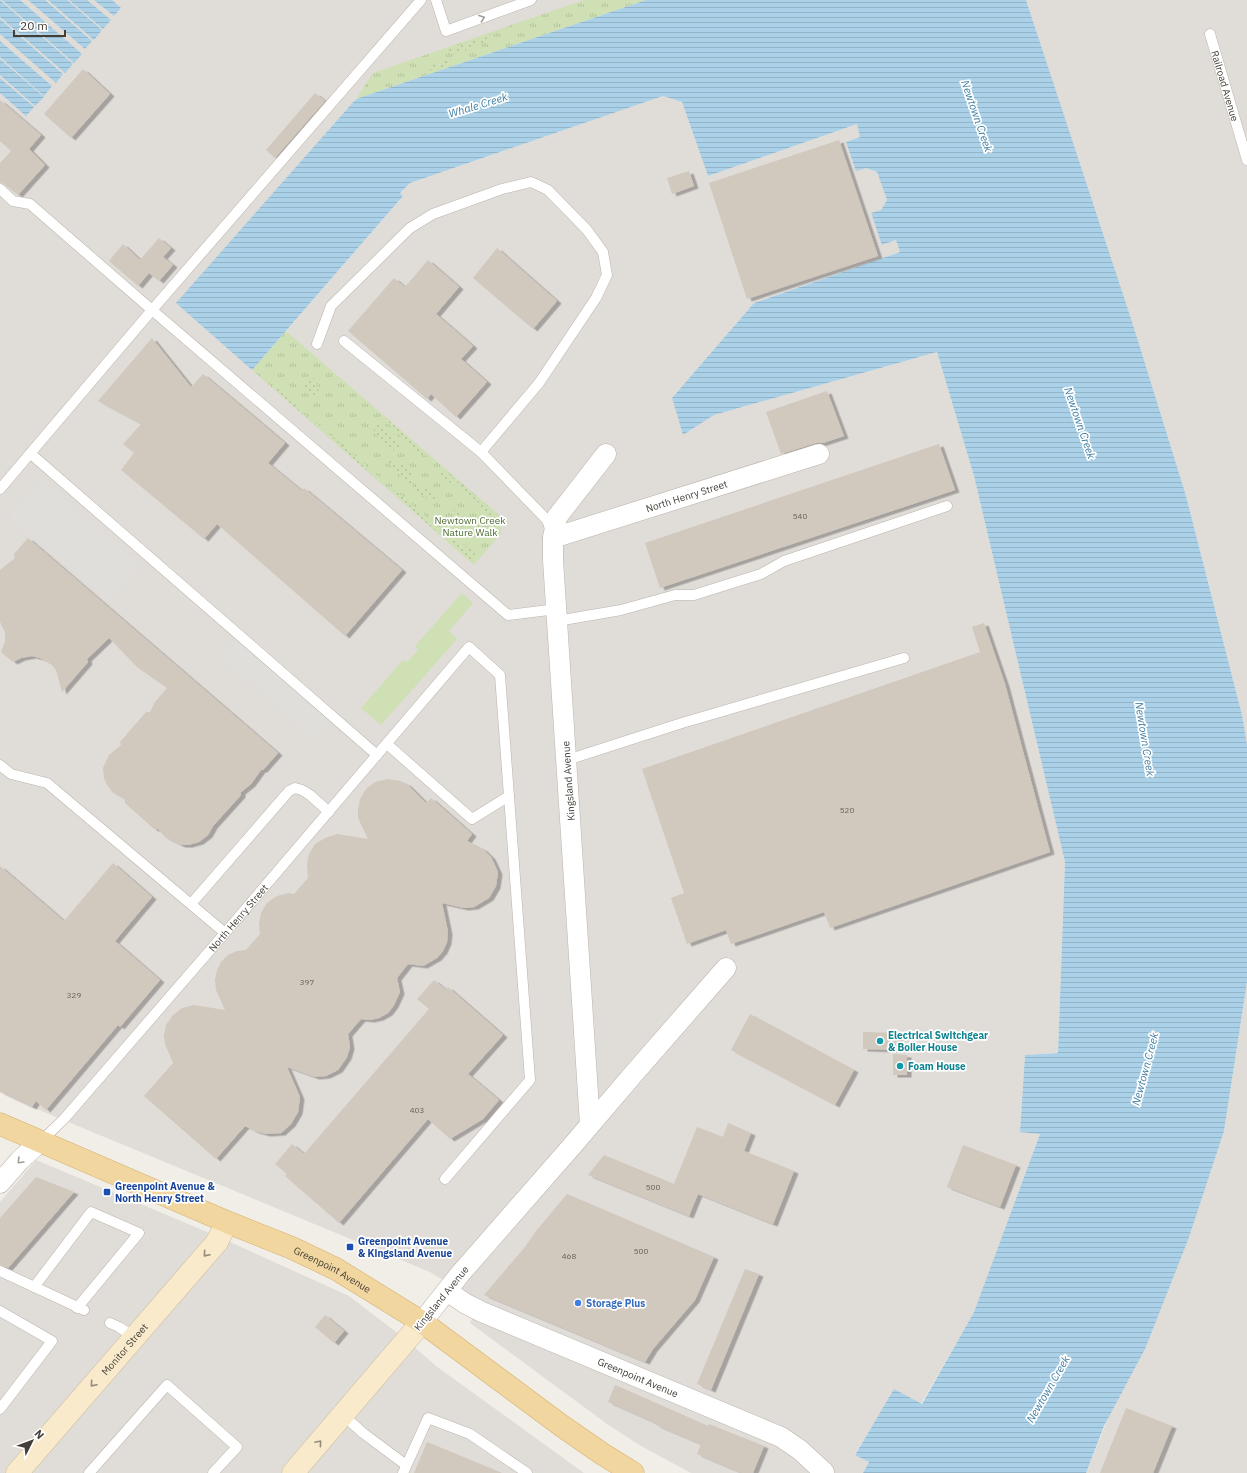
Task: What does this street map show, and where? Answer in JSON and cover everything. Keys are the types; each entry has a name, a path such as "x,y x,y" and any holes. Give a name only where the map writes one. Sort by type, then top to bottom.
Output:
{"main road":[{"name":"Greenpoint Avenue","path":"0,1124 324,1263 422,1322 562,1426 632,1473"},
{"name":"Monitor Street","path":"17,1473 216,1242 227,1222"},
{"name":"Kingsland Avenue","path":"293,1473 422,1322"}],"street":[{"name":"Kingsland Avenue","path":"590,1124 557,615 554,538 557,518 606,454"},
{"name":"North Henry Street","path":"554,538 819,454"},
{"name":"Kingsland Avenue","path":"422,1322 590,1124 726,968"},
{"name":"North Henry Street","path":"0,1183 20,1160 41,1141"},
{"name":"Greenpoint Avenue","path":"447,1291 478,1310 781,1438 800,1450 824,1472"}],"lane":[{"path":"0,489 152,310 421,0"},
{"path":"436,0 446,31 531,0"},
{"name":"Railroad Avenue","path":"1210,34 1247,160"},
{"path":"317,344 331,306 410,228 433,214 502,189 531,182 548,190 587,230 603,252 607,275 596,298 539,383 481,452"},
{"path":"0,189 13,201 30,204 508,615 557,615 622,610 675,595 694,595 761,574 784,561 947,506"},
{"path":"344,340 481,452 547,520 554,538"},
{"path":"31,454 377,755"},
{"name":"North Henry Street","path":"41,1141 64,1119 469,647 500,675 509,796"},
{"path":"567,760 682,723 904,658"},
{"path":"387,744 472,819 509,796 530,1080 444,1179"},
{"path":"0,764 11,774 47,783 225,933"},
{"path":"191,904 289,791 295,788 302,790 329,812"},
{"path":"0,1271 34,1287 81,1309 139,1233 92,1212 34,1287"},
{"path":"0,1312 52,1341 0,1409"},
{"path":"110,1323 134,1337"},
{"path":"89,1473 167,1385 236,1447 213,1473"},
{"path":"343,1415 404,1469 428,1418 470,1434 527,1473"}],"shaded area":[{"path":"0,0 642,0 355,99 262,359 403,196 400,193 410,183 663,96 682,102 708,176 857,124 861,137 846,142 866,168 877,172 887,200 881,210 871,214 883,245 896,240 900,252 754,303 672,398 683,435 714,415 937,352 974,476 1065,862 1058,1053 1025,1055 1020,1131 1040,1134 974,1312 921,1404 894,1390 855,1454 869,1462 863,1473 691,1473 641,1446 607,1424 470,1323 480,1303 430,1272 32,1107 0,1092"},
{"path":"1026,0 1247,0 1247,753 1242,715 1186,496"},
{"path":"42,480 139,565 108,601 10,517"},
{"path":"239,636 331,716 313,737 221,657"},
{"path":"1247,982 1247,1473 1086,1473 1224,1131"},
{"path":"36,1160 219,1237 349,1296 409,1342 436,1366 584,1473 0,1473 0,1202"}],"green space":[{"path":"584,0 646,0 356,99 373,73"},
{"path":"494,33 489,41 458,53 452,53 448,49"},
{"path":"452,58 451,65 430,72 430,66"},
{"name":"Newtown Creek Nature Walk","path":"286,331 500,516 501,533 474,565 252,370"},
{"path":"309,376 315,379 319,390 318,398 310,392 304,390 301,385"},
{"path":"280,386 287,397 309,419 319,425 366,465 367,469 380,477 379,479 385,485 396,491 442,530 447,539 461,543 479,555 472,563 275,390"},
{"path":"386,418 429,456 419,455 409,447 385,420"},
{"path":"375,423 380,423 394,435 400,444 398,449 395,448 393,451 380,440 374,430 373,426"},
{"path":"391,460 402,465 412,473 411,483 415,487 425,486 434,496 436,504 415,491 390,465 389,462"},
{"path":"440,466 500,517 500,530 491,523 477,501 443,478 439,468"},
{"path":"453,510 463,513 471,518 484,533 452,514"},
{"path":"449,516 471,527 480,537 464,532 458,528 448,519"},
{"path":"462,593 473,603 449,631 457,639 381,725 361,708 403,660 407,662 418,650 415,646"}],"water":[{"path":"0,0 73,64 65,73 0,17"},
{"path":"2,0 20,0 82,54 74,63"},
{"path":"28,0 45,0 92,41 85,49"},
{"path":"48,0 67,0 102,30 94,40"},
{"path":"69,0 87,0 111,20 103,29"},
{"path":"94,0 112,0 121,8 114,16"},
{"path":"646,0 1026,0 1133,325 1186,496 1242,715 1247,745 1247,982 1224,1131 1188,1240 1145,1349 1104,1426 1086,1473 863,1473 869,1462 855,1455 894,1389 922,1404 974,1312 1040,1134 1020,1132 1025,1055 1058,1053 1065,862 974,476 937,352 714,415 683,435 672,398 754,303 900,252 896,240 882,245 871,213 881,210 887,200 877,172 866,168 856,171 846,142 860,137 857,124 708,176 682,102 663,96 410,183 400,193 403,196 252,370 176,303 356,99"},
{"path":"0,19 63,74 56,83 0,34"},
{"path":"0,41 52,86 44,96 0,57"},
{"path":"0,59 44,97 35,106 0,75"},
{"path":"0,78 34,107 26,116 0,93"}],"building":[{"path":"83,69 110,94 71,138 44,114"},
{"path":"315,93 325,101 275,158 266,150"},
{"path":"0,100 41,135 29,149 45,165 18,195 0,182 0,163 11,151 0,141"},
{"path":"839,140 878,256 747,299 709,183"},
{"path":"689,171 694,186 672,194 667,178"},
{"path":"159,238 171,248 163,257 173,265 159,281 149,273 138,286 109,261 123,244 140,260"},
{"path":"497,248 557,301 533,329 473,278"},
{"path":"428,260 459,287 436,314 473,346 461,359 487,382 456,417 431,394 427,399 348,331 394,278 405,287"},
{"path":"152,338 191,387 203,374 285,443 268,463 302,491 304,488 402,570 345,636 217,524 204,539 121,470 134,453 123,444 141,424 98,401"},
{"path":"827,391 844,436 781,454 766,412"},
{"path":"939,444 955,490 660,588 645,543"},
{"path":"28,538 278,753 263,770 261,770 251,784 241,792 241,795 213,826 208,835 199,842 181,845 166,838 158,829 154,829 125,803 125,799 112,792 104,778 103,768 109,755 121,745 120,742 146,712 150,712 155,702 167,688 137,667 109,638 87,659 88,662 62,692 56,670 50,663 32,656 21,658 13,662 1,652 5,642 5,632 0,622 0,570 15,558 14,554"},
{"path":"984,623 1005,684 1050,852 830,928 824,912 731,944 726,930 687,944 671,898 684,893 642,769 980,652 972,627"},
{"path":"388,779 407,784 426,803 431,798 472,834 467,841 483,849 491,857 498,872 496,886 489,898 474,907 464,908 442,903 448,932 447,942 443,951 437,958 423,966 408,964 397,978 400,992 394,1005 388,1013 379,1018 370,1020 361,1019 348,1034 350,1047 347,1057 338,1070 326,1076 315,1077 287,1067 300,1097 298,1112 291,1124 281,1133 266,1134 245,1126 216,1159 144,1096 173,1063 165,1044 164,1036 166,1025 173,1015 182,1008 194,1005 225,1010 216,990 215,980 217,970 221,962 228,955 237,951 246,950 260,934 259,924 261,913 267,903 277,896 289,893 294,894 308,878 307,865 309,854 315,844 325,838 337,834 368,839 358,818 360,799 366,789 375,782"},
{"path":"113,863 152,897 115,941 160,980 120,1027 118,1025 46,1110 36,1101 32,1107 0,1092 0,866 64,921"},
{"path":"434,980 446,990 448,987 503,1035 468,1074 499,1100 483,1119 450,1139 428,1119 339,1223 285,1176 287,1174 275,1164 292,1144 304,1154 429,1009 417,999"},
{"path":"750,1014 854,1070 835,1105 731,1050"},
{"name":"Electrical Switchgear & Boiler House","path":"863,1032 898,1033 897,1050 863,1049"},
{"name":"Foam House","path":"893,1054 907,1055 907,1075 893,1075"},
{"path":"728,1123 751,1133 744,1151 794,1171 773,1224 698,1194 689,1216 588,1175 604,1155 674,1184 697,1127 723,1137"},
{"path":"963,1145 1016,1165 1000,1207 947,1187"},
{"path":"36,1177 74,1192 8,1268 0,1265 0,1218"},
{"path":"567,1194 714,1257 695,1300 653,1349 645,1362 484,1295 525,1247 536,1231"},
{"path":"745,1269 759,1274 711,1390 697,1384"},
{"path":"325,1315 344,1331 334,1343 315,1327"},
{"path":"615,1385 708,1426 709,1424 764,1446 753,1473 742,1473 697,1454 701,1444 656,1425 656,1423 608,1402"},
{"path":"1126,1408 1172,1426 1153,1473 1100,1473"},
{"path":"427,1442 502,1473 414,1473"}],"place":[{"name":"Electrical Switchgear & Boiler House","path":"880,1041"},
{"name":"Foam House","path":"900,1066"},
{"name":"Greenpoint Avenue & North Henry Street","path":"107,1192"},
{"name":"Greenpoint Avenue & Kingsland Avenue","path":"350,1247"},
{"name":"Storage Plus","path":"578,1303"}],"water label":[{"name":"Whale Creek","path":"478,105"},
{"name":"Newtown Creek","path":"977,116"},
{"name":"Newtown Creek","path":"1080,423"},
{"name":"Newtown Creek","path":"1145,739"},
{"name":"Newtown Creek","path":"1145,1069"},
{"name":"Newtown Creek","path":"1048,1389"}]}
